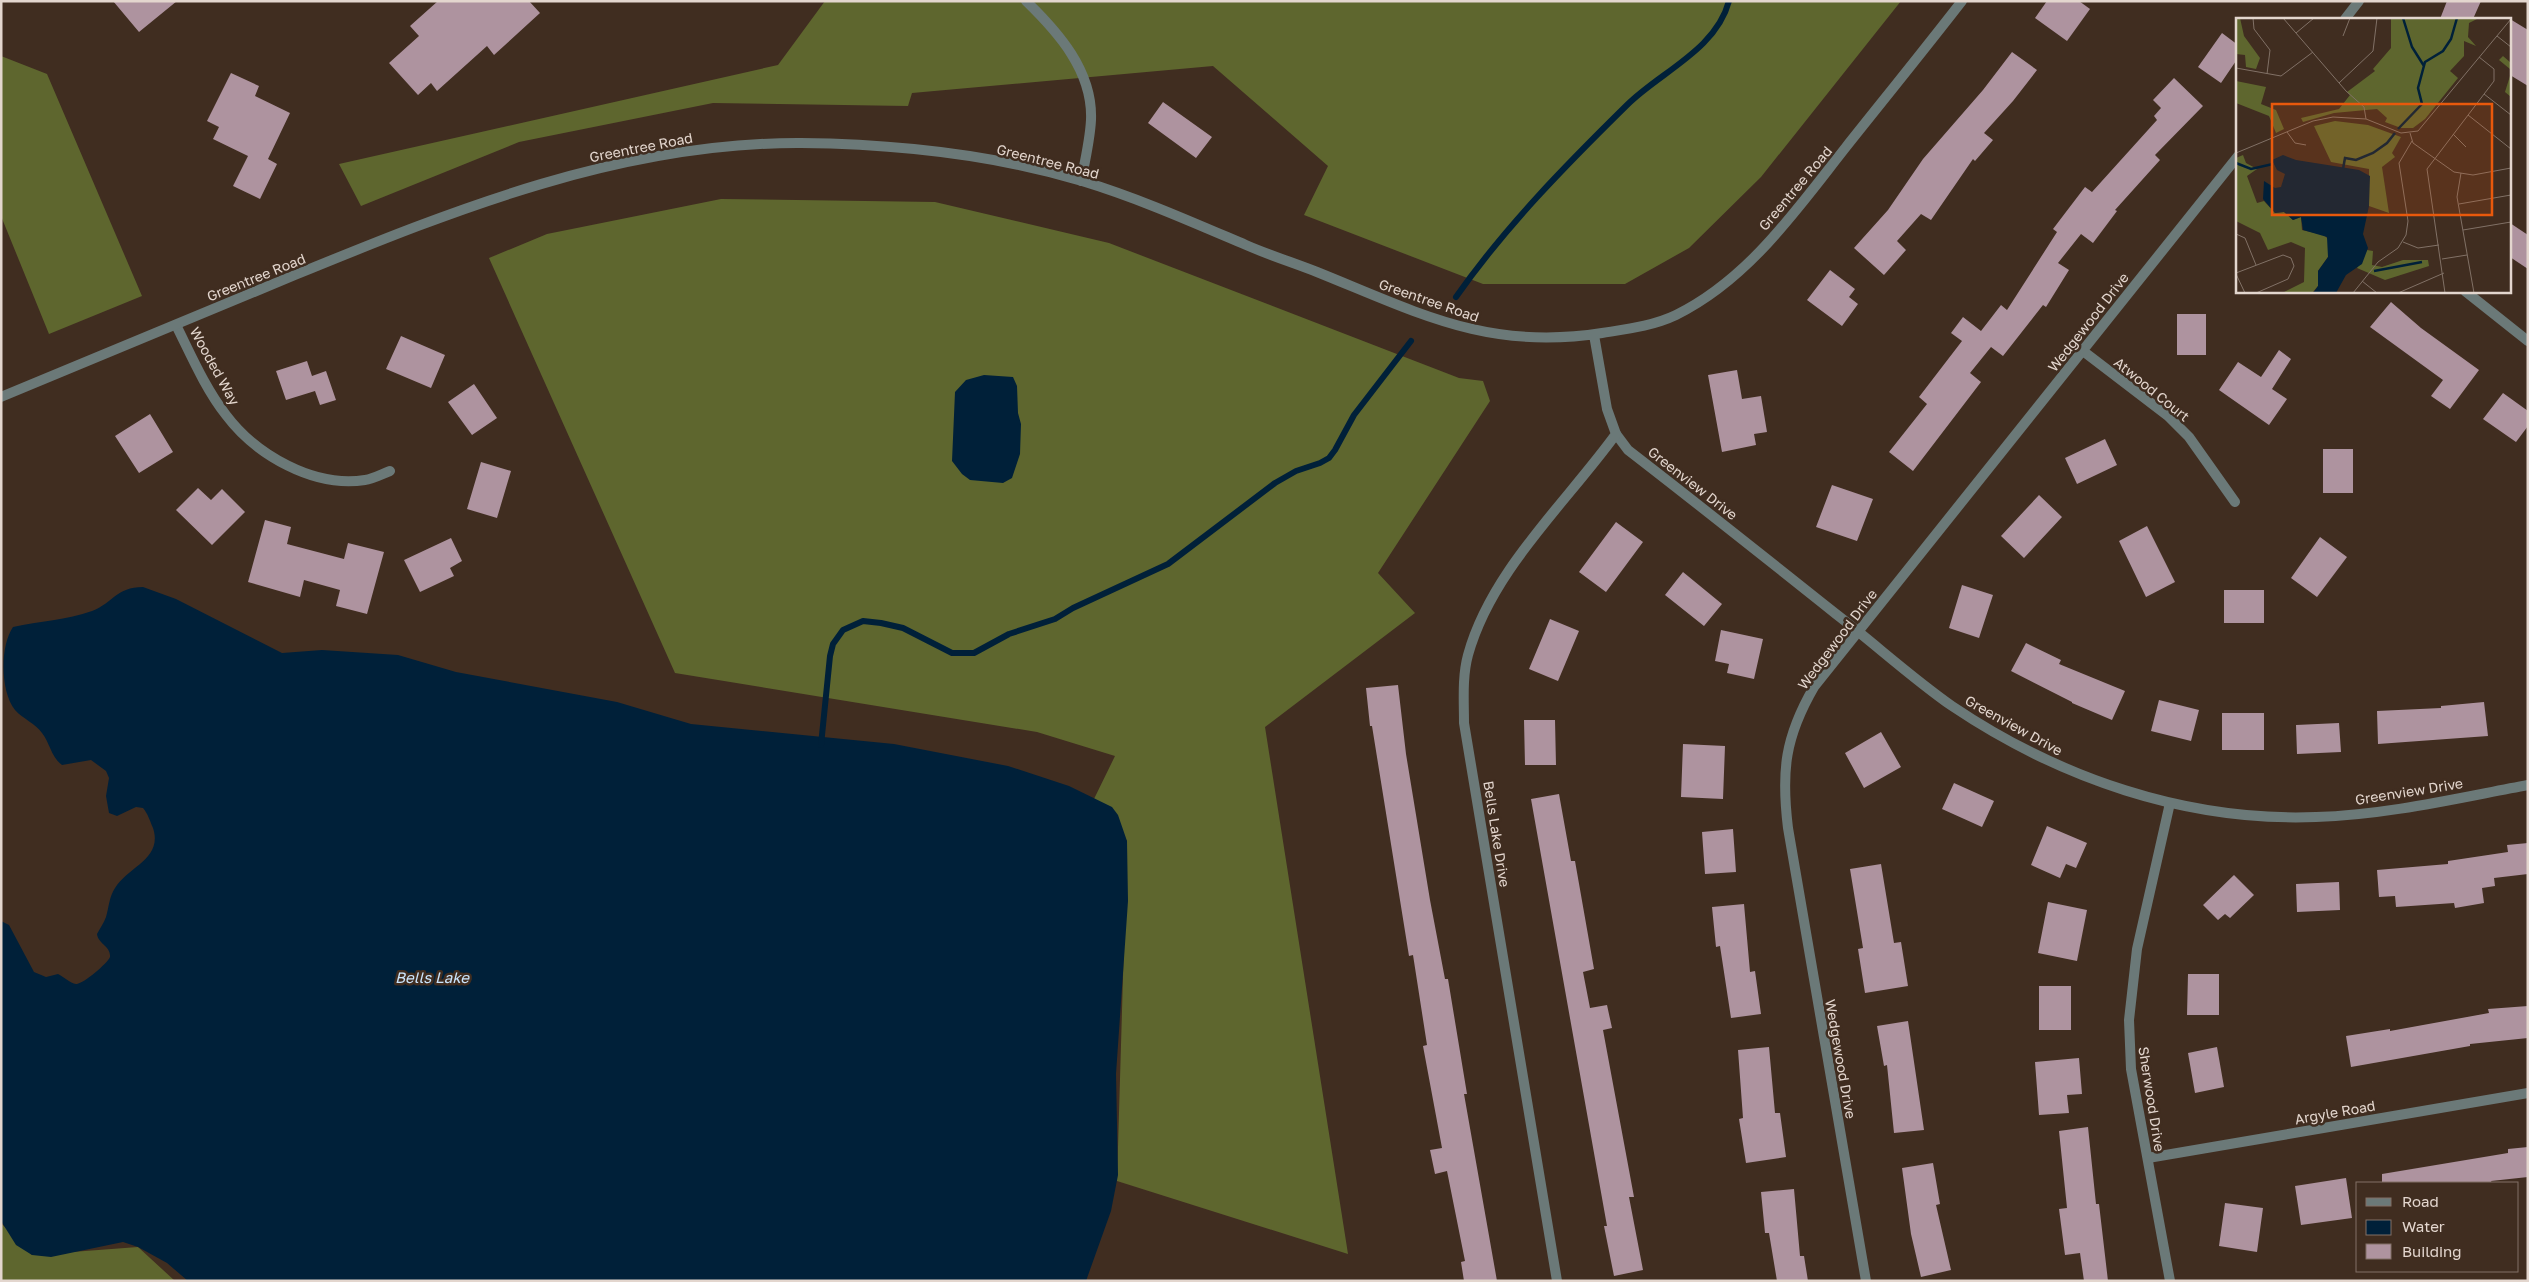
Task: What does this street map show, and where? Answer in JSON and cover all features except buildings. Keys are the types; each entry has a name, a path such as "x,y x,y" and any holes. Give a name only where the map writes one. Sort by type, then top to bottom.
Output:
{"street":[{"path":"1026,1 1065,43 1086,85 1091,118 1081,181"},
{"name":"Greentree Road","path":"1,397 471,205 528,187 610,166 690,152 794,143 906,148 993,161 1081,181 1198,225 1413,312 1468,329 1518,338 1555,338 1594,335 1651,324 1676,315 1737,274 1804,200 1962,1"},
{"path":"2346,18 2359,1"},
{"name":"Wedgewood Drive","path":"1866,1281 1785,803 1787,756 1791,734 1800,711 1814,688 2236,159"},
{"path":"2466,292 2528,341"},
{"name":"Wooded Way","path":"176,325 226,415 247,439 255,445 296,469 323,479 345,482 367,480 390,471"},
{"name":"Greenview Drive","path":"1594,335 1607,409 1616,434 1628,450 1949,704 2006,739 2056,765 2096,782 2170,803 2211,811 2315,817 2374,812 2528,785"},
{"name":"Atwood Court","path":"2083,351 2168,416 2189,437 2235,502"},
{"name":"Bells Lake Drive","path":"1557,1281 1464,723 1464,688 1468,657 1475,634 1500,584 1616,434"},
{"name":"Sherwood Drive","path":"2170,803 2137,949 2129,1020 2131,1069 2170,1281"},
{"name":"Argyle Road","path":"2148,1158 2528,1093"}],"green space":[{"path":"825,1 1901,1 1761,177 1689,248 1625,284 1483,284 1304,215 1328,166 1213,66 912,93 908,106 713,103 519,142 361,206 339,164 778,65"},
{"path":"1,56 47,74 142,296 49,334 1,216"},
{"path":"721,199 935,202 1109,243 1459,378 1483,381 1490,401 1378,573 1415,613 1265,727 1348,1254 1117,1181 1127,841 1094,799 1115,756 1037,732 675,673 489,258 547,234"},
{"path":"1,1223 32,1255 138,1247 175,1281 1,1281"}],"water":[{"path":"984,375 1013,377 1017,386 1018,413 1021,424 1020,454 1012,478 1003,483 970,480 962,474 952,461 955,392 966,380"},
{"name":"Bells Lake","path":"143,587 176,599 282,653 322,650 398,655 456,672 617,702 691,724 894,744 1008,766 1069,786 1112,807 1118,815 1127,841 1128,901 1116,1074 1118,1175 1111,1211 1086,1281 188,1281 167,1263 138,1247 123,1242 51,1257 32,1255 16,1245 1,1221 1,921 9,925 34,972 46,977 58,974 76,984 84,981 110,957 109,950 97,934 106,917 113,891 121,880 149,855 155,839 148,815 143,808 136,807 117,816 109,813 106,796 109,778 106,771 91,760 62,765 55,758 45,737 15,710 10,702 4,680 6,645 13,627 92,611 121,592"}],"waterway":[{"path":"1456,297 1516,221 1581,150 1640,93 1700,47 1722,18 1729,1"},
{"path":"821,745 830,656 833,644 843,630 863,621 881,623 903,628 952,653 974,653 1009,634 1055,619 1073,608 1168,564 1275,483 1296,471 1329,458 1354,415 1411,341"}]}
